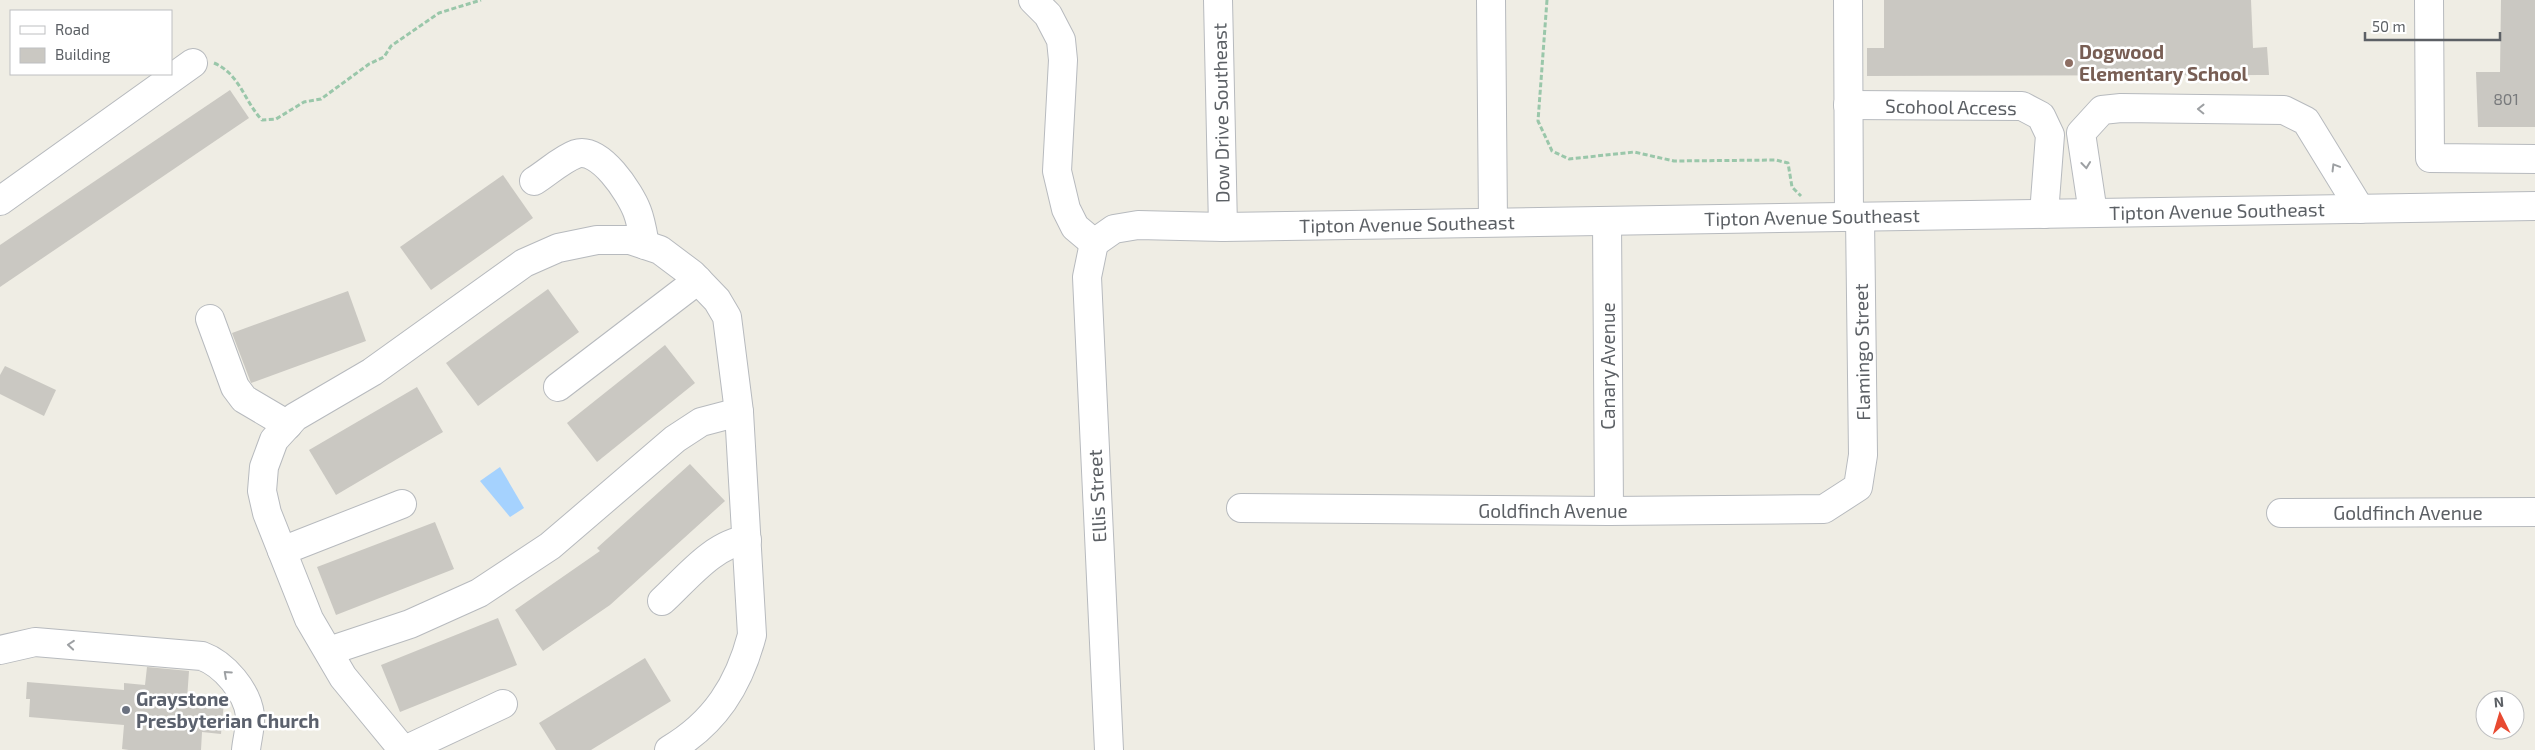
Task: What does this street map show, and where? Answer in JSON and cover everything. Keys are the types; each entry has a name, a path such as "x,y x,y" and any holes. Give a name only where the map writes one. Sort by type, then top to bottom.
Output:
{"street":[{"path":"1033,0 1048,15 1061,40 1063,60 1057,171 1066,209 1075,227 1094,243"},
{"name":"Dow Drive Southeast","path":"1218,0 1223,227"},
{"path":"1490,0 1493,222"},
{"name":"Flamingo Street","path":"1848,0 1848,105 1863,455 1858,487"},
{"path":"2429,0 2430,158 2535,159"},
{"path":"0,201 194,63"},
{"name":"Scohool Access","path":"1848,105 2022,106 2041,116 2050,135 2044,214"},
{"path":"2093,213 2081,133 2102,110 2121,108 2284,110 2306,121 2360,209"},
{"path":"534,181 576,154 586,153 597,157 629,194 638,213 645,245"},
{"name":"Tipton Avenue Southeast","path":"1094,243 1114,228 1138,225 1223,227 2535,206"},
{"name":"Canary Avenue","path":"1607,221 1609,512"},
{"path":"503,704 404,750 344,677 309,619 267,513 262,491 264,467 274,440 295,417 372,372 524,263 558,248 597,240 630,240 660,250 698,280 718,300 727,317 739,412 752,635 744,665 731,692 674,749"},
{"name":"Ellis Street","path":"1094,243 1087,277 1110,750"},
{"path":"558,387 698,280"},
{"path":"210,319 235,386 244,399 288,425"},
{"path":"328,652 410,624 478,593 550,546 675,439 701,422 739,412"},
{"name":"Goldfinch Avenue","path":"1241,508 1609,512 1824,509 1858,487"},
{"path":"282,551 402,504"},
{"name":"Goldfinch Avenue","path":"2281,513 2535,512"},
{"path":"662,601 720,548 737,541 747,540"},
{"path":"0,650 14,645 41,643 202,656 210,659 234,680 247,702 250,716 246,750"}],"path":[{"path":"194,63 212,62 222,67 237,80 254,111 262,120 276,118 304,102 321,99 369,64 384,57 391,46 439,13 481,0"},
{"path":"1547,0 1538,121 1552,151 1569,159 1634,152 1674,161 1776,160 1788,163 1792,187 1809,203 1810,218"}],"water":[{"path":"500,467 524,508 510,517 480,481"}],"building":[{"path":"1884,0 2251,0 2253,48 2267,47 2269,75 1867,76 1867,48 1884,48"},
{"path":"2501,0 2535,0 2535,127 2478,127 2476,72 2500,72"},
{"path":"230,90 249,118 0,287 0,245"},
{"path":"503,175 533,218 431,290 400,247"},
{"path":"548,289 579,332 478,406 446,363"},
{"path":"348,291 366,341 251,383 232,333"},
{"path":"665,345 695,383 597,462 567,423"},
{"path":"5,366 56,390 44,416 0,394 0,375"},
{"path":"417,387 443,432 336,495 309,450"},
{"path":"690,464 725,501 610,605 543,651 515,610 600,551 597,548"},
{"path":"435,522 454,569 336,615 317,567"},
{"path":"498,618 517,665 400,712 381,665"},
{"path":"645,658 671,701 591,750 556,750 539,723"},
{"name":"Graystone Presbyterian Church","path":"147,667 189,671 187,699 224,702 221,734 202,732 201,750 129,750 122,749 124,725 29,717 30,699 26,699 27,682 124,690 124,683 145,685"}],"place":[{"name":"Dogwood Elementary School","path":"2069,63"},
{"name":"Graystone Presbyterian Church","path":"126,710"}]}
